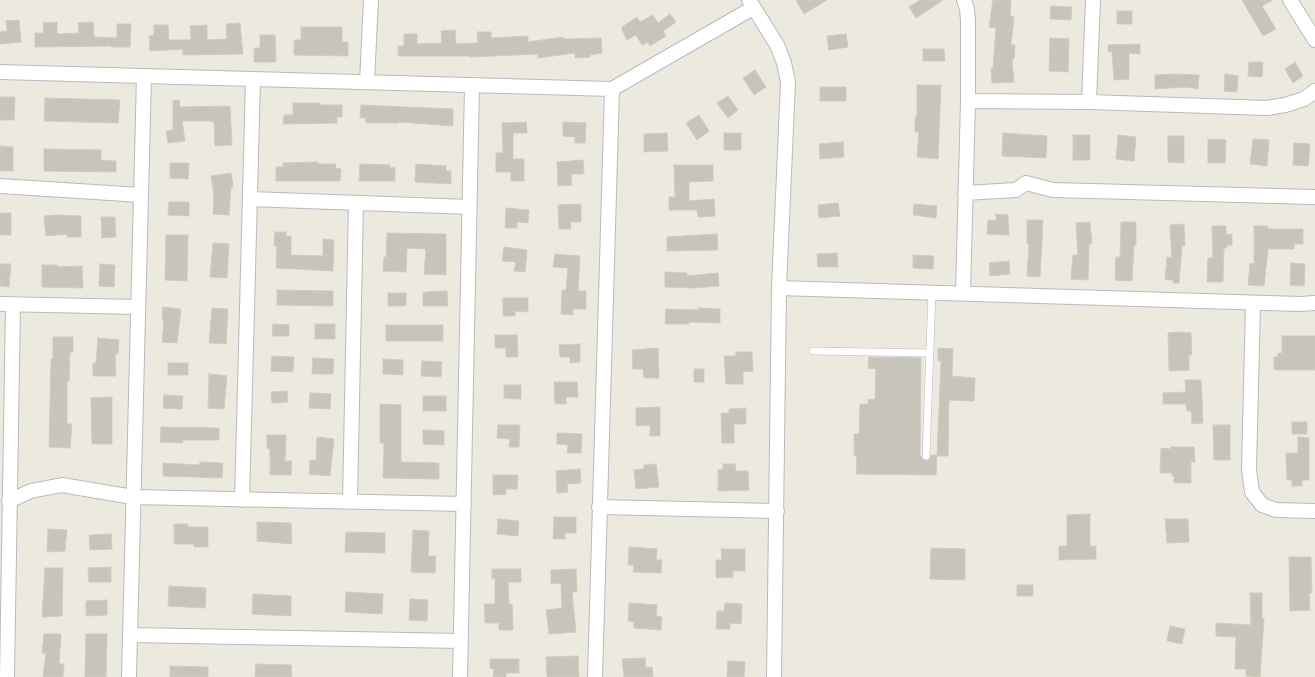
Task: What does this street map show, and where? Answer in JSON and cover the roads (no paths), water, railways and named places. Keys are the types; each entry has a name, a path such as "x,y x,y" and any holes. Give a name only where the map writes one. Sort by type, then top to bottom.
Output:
{"street":[{"path":"367,82 371,0"},
{"path":"963,293 968,101 968,21 967,9 964,0"},
{"path":"1089,102 1093,0"},
{"path":"1290,0 1315,40"},
{"path":"0,72 612,89 751,4 777,45 784,63 788,82 780,288 774,677"},
{"path":"129,677 144,76"},
{"path":"242,500 253,79"},
{"path":"460,677 472,85"},
{"path":"595,677 612,89"},
{"path":"968,101 1089,102 1267,108 1286,105 1304,99 1315,91"},
{"path":"965,193 1016,190 1026,183 1052,190 1315,198"},
{"path":"0,186 141,195"},
{"path":"250,199 470,207"},
{"path":"350,501 356,203"},
{"path":"780,288 1253,303 1315,303"},
{"path":"1253,303 1249,470 1252,492 1262,505 1276,510 1315,511"},
{"path":"7,677 9,501 6,304 138,307"},
{"path":"9,501 31,491 62,485 133,497 464,504"},
{"path":"599,507 776,511"},
{"path":"130,635 461,641"}],"lane":[{"path":"926,456 932,293"},
{"path":"813,351 930,353"}]}
